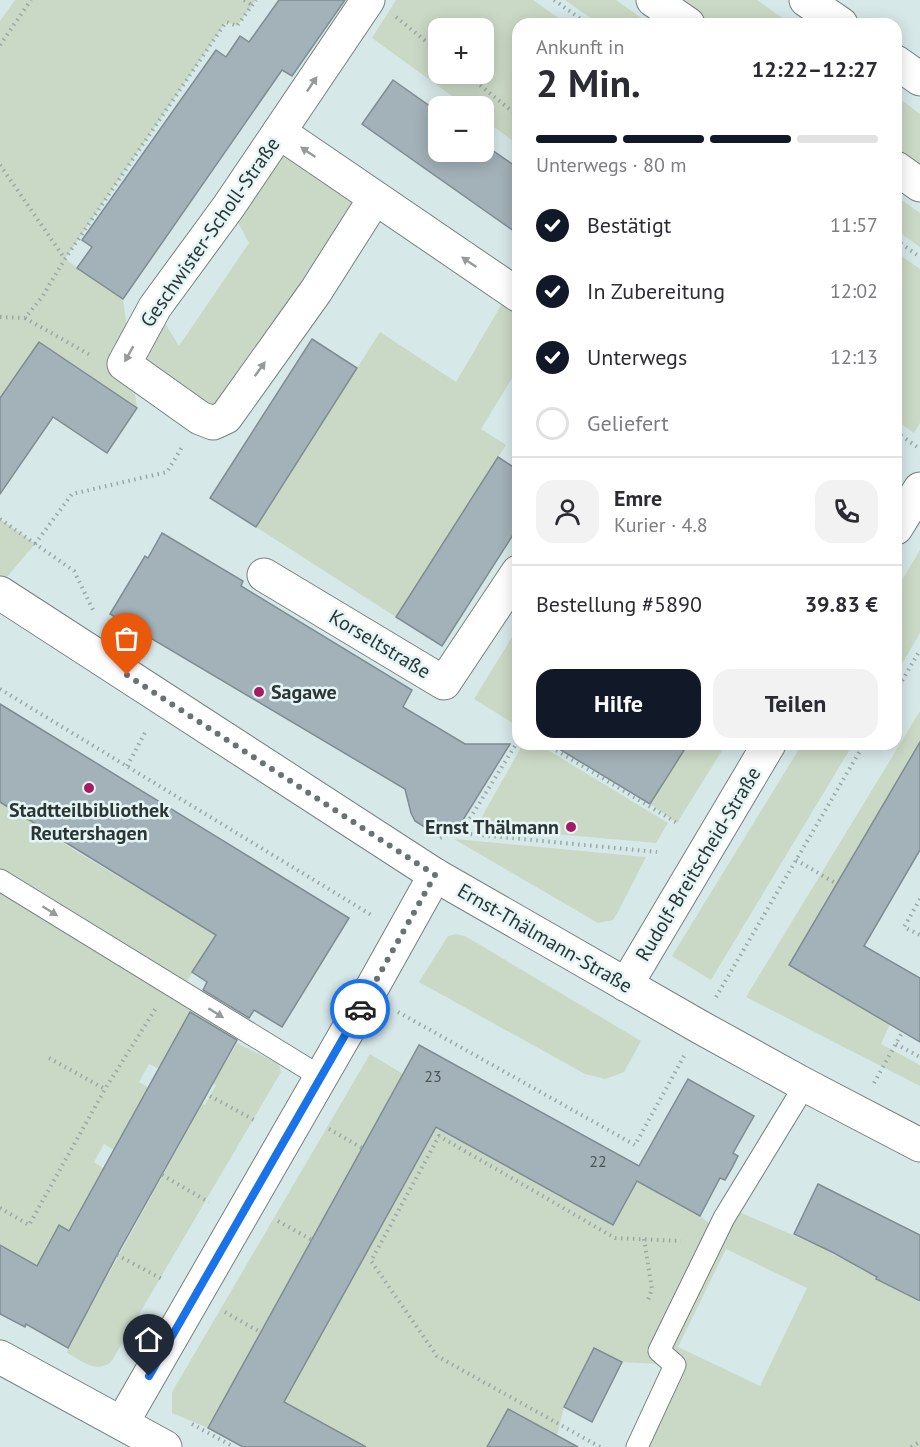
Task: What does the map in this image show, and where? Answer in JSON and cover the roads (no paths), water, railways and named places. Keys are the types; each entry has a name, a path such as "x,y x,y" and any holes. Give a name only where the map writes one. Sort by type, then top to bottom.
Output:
{"street":[{"path":"653,0 679,18"},
{"path":"806,0 832,18"},
{"name":"Geschwister-Scholl-Straße","path":"375,198 316,291 213,418 124,364 155,307 229,206 279,132 380,7"},
{"path":"902,66 920,79"},
{"path":"279,132 512,291"},
{"path":"902,172 920,185"},
{"path":"902,518 920,489"},
{"name":"Korseltstraße","path":"264,575 444,682 512,581"},
{"name":"Ernst-Thälmann-Straße","path":"0,593 435,875 805,1085 920,1145"},
{"name":"Rudolf-Breitscheid-Straße","path":"626,985 765,750"},
{"path":"122,1423 435,875"},
{"path":"0,1357 165,1447"}],"lane":[{"path":"0,880 321,1077"},
{"path":"637,1447 675,1365 659,1351 724,1218 805,1085"}],"place":[{"name":"Sagawe","path":"259,692"},
{"name":"Stadtteilbibliothek Reutershagen","path":"89,788"},
{"name":"Ernst Thälmann","path":"571,827"}]}
